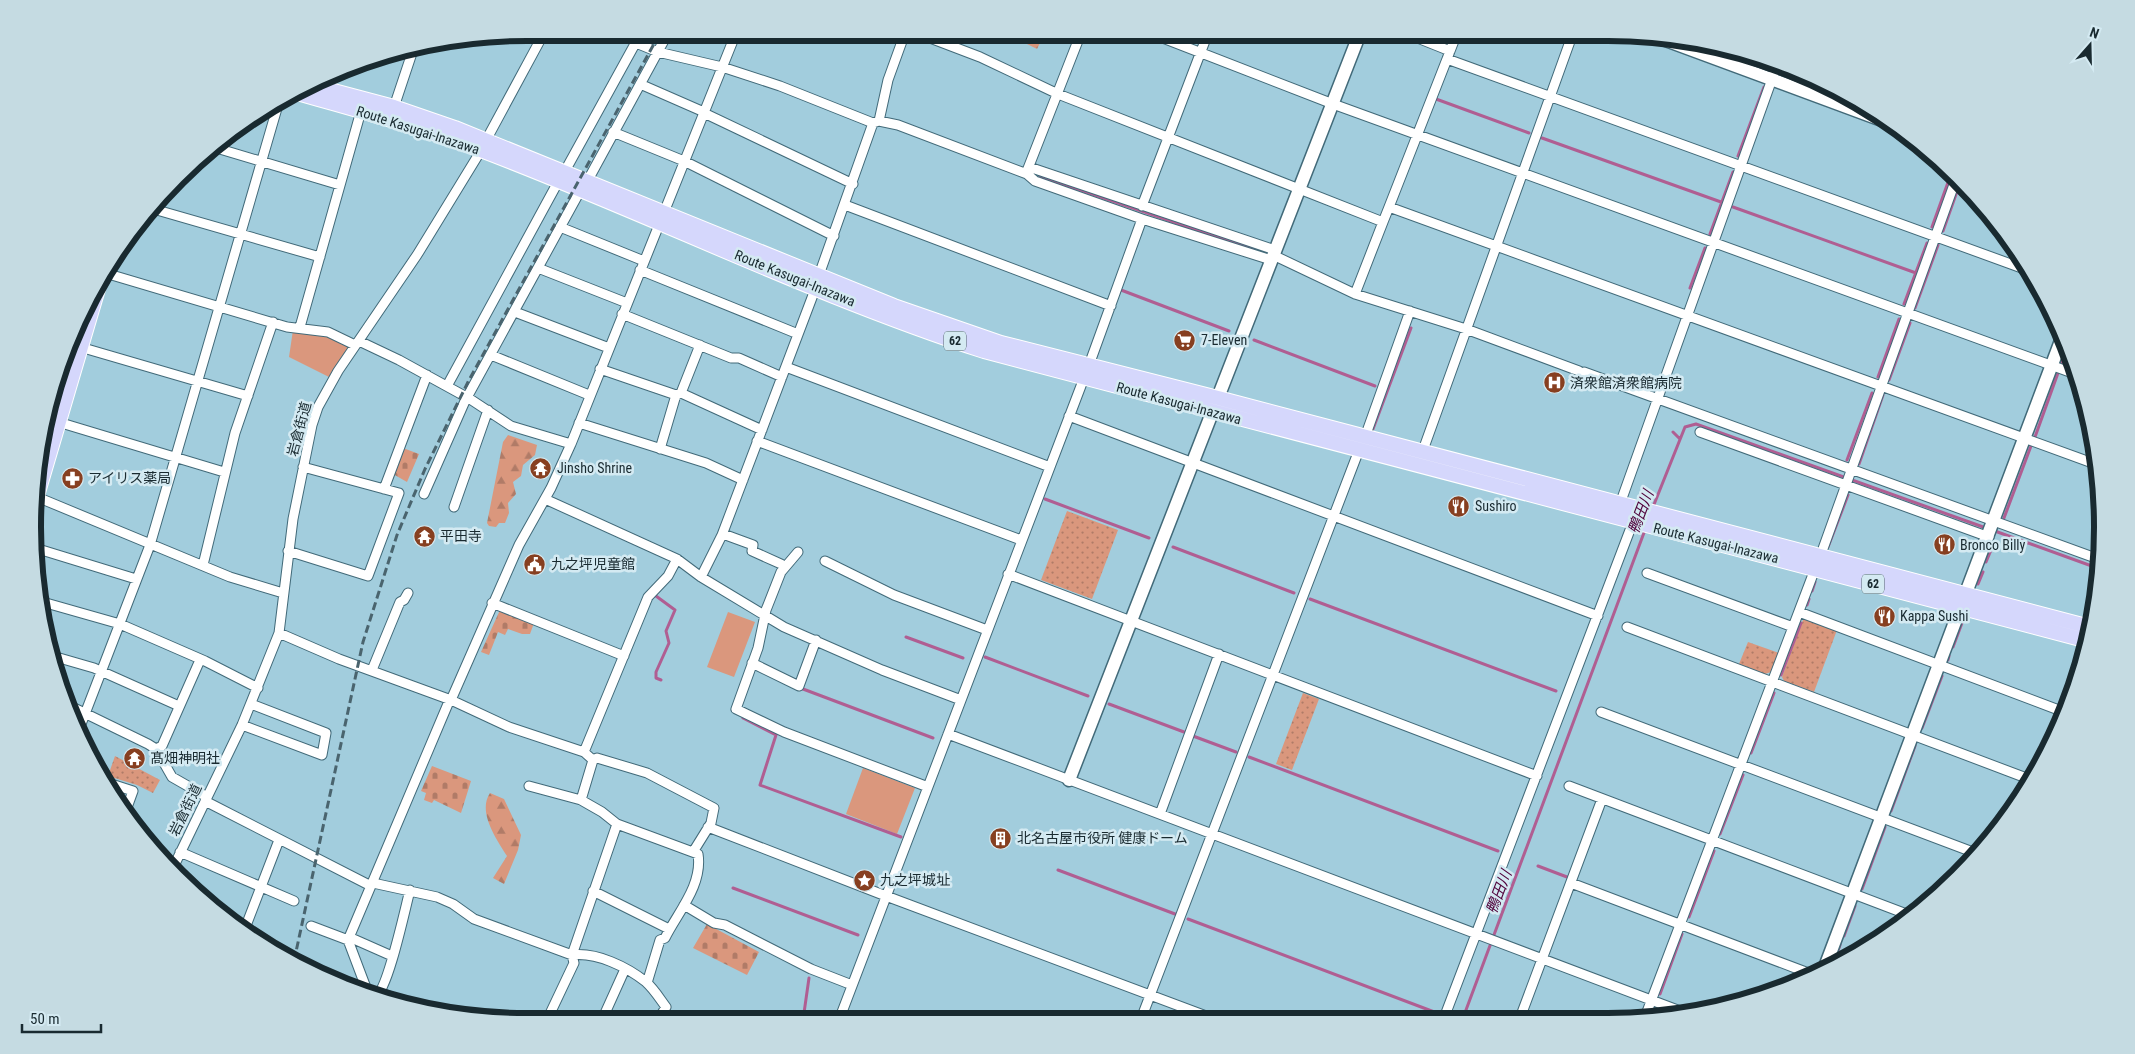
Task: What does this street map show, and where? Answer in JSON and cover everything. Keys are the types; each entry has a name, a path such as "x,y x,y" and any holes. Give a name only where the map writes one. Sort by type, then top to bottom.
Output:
{"main road":[{"name":"Route Kasugai-Inazawa","path":"321,87 394,107 818,281 940,336 1084,378 1211,412 1362,444 1422,453 1620,504 1643,510 1660,522"},
{"name":"Route Kasugai-Inazawa","path":"305,95 484,145"},
{"name":"Route Kasugai-Inazawa","path":"818,281 1001,343 1218,398 1362,444 1636,523 1660,522 1817,563 1961,608 2080,639"},
{"path":"45,469 90,313"},
{"name":"Route Kasugai-Inazawa","path":"1817,563 1966,594 2083,625"}],"street":[{"name":"岩倉街道","path":"176,861 242,725 279,633 288,551 303,467 318,408 330,383 417,255 484,145 539,41"},
{"path":"424,494 468,398 560,227 664,41"},
{"path":"365,985 349,938 492,603 519,545 545,500 571,444 589,395 733,41"},
{"path":"701,578 723,534 786,367 876,122 902,41"},
{"path":"938,41 980,57 1058,94 1383,222"},
{"path":"1028,171 1078,41"},
{"path":"1170,41 1333,104 1523,174 1909,312 2068,372"},
{"path":"1142,206 1205,41"},
{"path":"1069,780 1357,41"},
{"path":"1420,41 1550,97 2018,267"},
{"path":"1356,294 1416,134 1454,41"},
{"path":"1422,453 1570,41"},
{"path":"447,386 561,176 636,43 658,52 722,67 780,86 876,122 903,127 1028,171 1142,206 1273,255 1356,294 1466,329 1657,399 1849,478 1992,530 2093,558"},
{"path":"1682,47 1772,80 1840,100"},
{"path":"394,107 411,56"},
{"path":"1620,504 1775,71"},
{"path":"640,84 853,184"},
{"path":"82,722 150,545 276,111"},
{"path":"300,327 361,111"},
{"path":"614,132 684,161 834,236"},
{"path":"222,150 340,184"},
{"path":"1028,171 1035,181 1142,219 1273,255"},
{"path":"1647,1011 1849,478 1953,186"},
{"path":"845,205 1111,306"},
{"path":"1389,207 2090,462"},
{"path":"159,210 320,257"},
{"path":"1089,365 1142,219"},
{"path":"560,227 644,261"},
{"path":"538,268 626,303"},
{"path":"640,270 798,334"},
{"path":"112,275 287,327 300,327 328,332 357,343 447,386 511,426 571,444"},
{"path":"515,312 609,348"},
{"path":"1143,1013 1362,444 1410,312"},
{"path":"622,314 732,358 739,358 782,377"},
{"path":"202,565 224,472 273,322"},
{"path":"660,449 679,394 700,345"},
{"path":"1827,961 1992,530 2059,346"},
{"path":"80,347 248,396"},
{"path":"491,355 589,395"},
{"path":"786,367 1050,467"},
{"path":"600,369 679,394 762,430"},
{"path":"384,489 427,376"},
{"path":"842,1013 1084,378"},
{"path":"454,507 488,410"},
{"path":"1069,416 1598,616"},
{"path":"58,422 224,472"},
{"path":"579,423 723,469 743,480"},
{"path":"1700,432 1849,478 1992,530"},
{"path":"757,441 1021,540"},
{"path":"288,551 368,576 399,493 303,467"},
{"path":"545,500 677,559 701,578 764,617 882,670 961,700"},
{"path":"42,505 230,577 283,593"},
{"path":"1446,1013 1480,935 1537,776 1636,523"},
{"path":"723,534 753,545 752,551 781,564 784,568"},
{"path":"42,550 136,579"},
{"path":"798,552 784,568 764,617 752,663 736,709 784,732 928,787"},
{"path":"584,752 648,597 668,576 677,559"},
{"path":"825,561 894,595 987,630"},
{"path":"1647,573 1793,627"},
{"path":"1008,574 1537,776"},
{"path":"372,670 400,602 404,600 408,593"},
{"path":"48,603 120,624 258,688"},
{"path":"492,603 624,656"},
{"path":"1799,612 2058,710"},
{"path":"1627,627 2025,777"},
{"path":"279,633 339,659 450,699 509,727 584,752 593,760"},
{"path":"752,663 799,686 816,640"},
{"path":"1160,814 1219,654"},
{"path":"60,658 101,672 179,706"},
{"path":"156,749 162,746 200,660"},
{"path":"242,725 322,755 326,733 251,704"},
{"path":"77,709 156,749 172,777 206,799 279,840 372,884 410,890 437,897 453,904 474,919 572,955 582,954 625,969 647,983 666,1007 662,1013"},
{"path":"1601,712 1969,851"},
{"path":"948,734 1674,1009"},
{"path":"593,760 597,758 632,767 696,797 714,808 708,827 693,852"},
{"path":"581,800 593,760"},
{"path":"116,785 133,791 128,804"},
{"path":"529,786 581,800 602,812 617,824 698,854 700,868 684,905 664,938 660,940 647,983"},
{"path":"1569,786 1903,913"},
{"path":"1522,1013 1602,799"},
{"path":"550,1013 574,964 572,955 617,824"},
{"path":"708,827 886,896 1201,1013"},
{"path":"247,924 279,840"},
{"path":"180,852 261,888 294,900"},
{"path":"1571,883 1804,971"},
{"path":"380,990 392,956 410,890"},
{"path":"593,891 670,929"},
{"path":"684,905 714,923 725,925 811,969 852,985"},
{"path":"311,926 349,938 392,956"},
{"path":"605,1013 625,969"}],"green space":[{"path":"1021,41 1041,41 1037,49"},
{"path":"293,330 327,335 347,345 348,348 329,377 289,357"},
{"path":"508,435 537,445 535,455 523,465 521,476 513,482 516,494 508,503 509,513 505,523 499,523 496,527 489,526 487,523 503,442"},
{"path":"403,448 419,454 407,482 393,474"},
{"path":"1067,511 1118,530 1092,599 1041,580"},
{"path":"500,610 534,623 530,634 522,634 508,629 505,635 498,632 489,655 481,652"},
{"path":"728,612 755,622 734,677 707,667"},
{"path":"1807,619 1837,630 1814,692 1784,681 1782,677 1803,620"},
{"path":"1748,642 1779,653 1771,672 1765,674 1739,664"},
{"path":"1303,693 1319,699 1292,770 1276,764"},
{"path":"115,756 160,780 153,793 137,785 110,777 109,774"},
{"path":"432,766 471,781 461,813 434,800 432,803 424,800 426,793 421,791"},
{"path":"863,768 915,788 897,834 846,814"},
{"path":"490,793 504,799 521,835 518,850 504,884 493,878 507,856 494,834 487,817 487,801"},
{"path":"707,924 759,952 747,975 693,948"}],"waterway":[{"path":"1738,156 1764,87"},
{"path":"1436,99 1529,133"},
{"path":"1542,138 1721,202"},
{"path":"1710,234 1733,172"},
{"path":"1040,176 1258,251"},
{"path":"1932,227 1948,181"},
{"path":"1943,231 1957,191"},
{"path":"1733,207 1916,273"},
{"path":"1904,304 1927,243"},
{"path":"1915,308 1938,245"},
{"path":"1690,288 1705,248"},
{"path":"1121,290 1229,331"},
{"path":"1878,377 1899,319"},
{"path":"1889,380 1910,323"},
{"path":"1373,429 1411,328"},
{"path":"1254,340 1375,386"},
{"path":"2061,364 2063,358"},
{"path":"2035,437 2058,373"},
{"path":"1847,460 1872,393"},
{"path":"1859,464 1883,395"},
{"name":"鴨田川","path":"1653,507 1685,427 1696,424 1986,528"},
{"path":"1673,432 1680,439"},
{"path":"2004,518 2031,446"},
{"path":"1828,547 1848,495"},
{"path":"1045,499 1149,538"},
{"name":"鴨田川","path":"1465,1013 1645,530"},
{"name":"鴨田川","path":"1992,530 2092,566"},
{"path":"1986,562 1994,543"},
{"path":"1173,547 1294,593"},
{"path":"1978,584 1983,572"},
{"path":"1812,591 1815,582"},
{"path":"656,596 675,610 666,631 669,643 656,672 656,678 661,680"},
{"path":"1310,599 1556,691"},
{"path":"1807,605 1809,599"},
{"path":"1781,675 1801,623"},
{"path":"1953,647 1962,623"},
{"path":"906,637 963,658"},
{"path":"1948,660 1949,656"},
{"path":"985,657 1088,696"},
{"path":"1922,728 1942,676"},
{"path":"803,689 933,738"},
{"path":"1751,753 1774,693"},
{"path":"1109,704 1184,732"},
{"path":"743,718 776,735 760,785 901,837"},
{"path":"1193,736 1236,752"},
{"path":"1891,811 1915,746"},
{"path":"1249,757 1498,851"},
{"path":"1720,834 1743,775"},
{"path":"1862,889 1885,827"},
{"path":"1689,917 1714,851"},
{"path":"1538,866 1567,877"},
{"path":"1058,870 1175,914"},
{"path":"733,888 858,935"},
{"path":"1844,936 1855,906"},
{"path":"1188,919 1437,1013"},
{"path":"1660,994 1682,934"},
{"path":"1836,956 1840,945"},
{"path":"804,1013 809,978"}],"railway":[{"path":"295,954 363,642 397,535 425,469 469,380 656,41"}],"place":[{"name":"7-Eleven","path":"1185,340"},
{"name":"済衆館済衆館病院","path":"1554,383"},
{"name":"Jinsho Shrine","path":"541,468"},
{"name":"アイリス薬局","path":"72,478"},
{"name":"Sushiro","path":"1459,506"},
{"name":"平田寺","path":"424,536"},
{"name":"Bronco Billy","path":"1944,545"},
{"name":"九之坪児童館","path":"535,564"},
{"name":"Kappa Sushi","path":"1884,616"},
{"name":"髙畑神明社","path":"134,758"},
{"name":"北名古屋市役所 健康ドーム","path":"1001,838"},
{"name":"九之坪城址","path":"864,880"}]}
